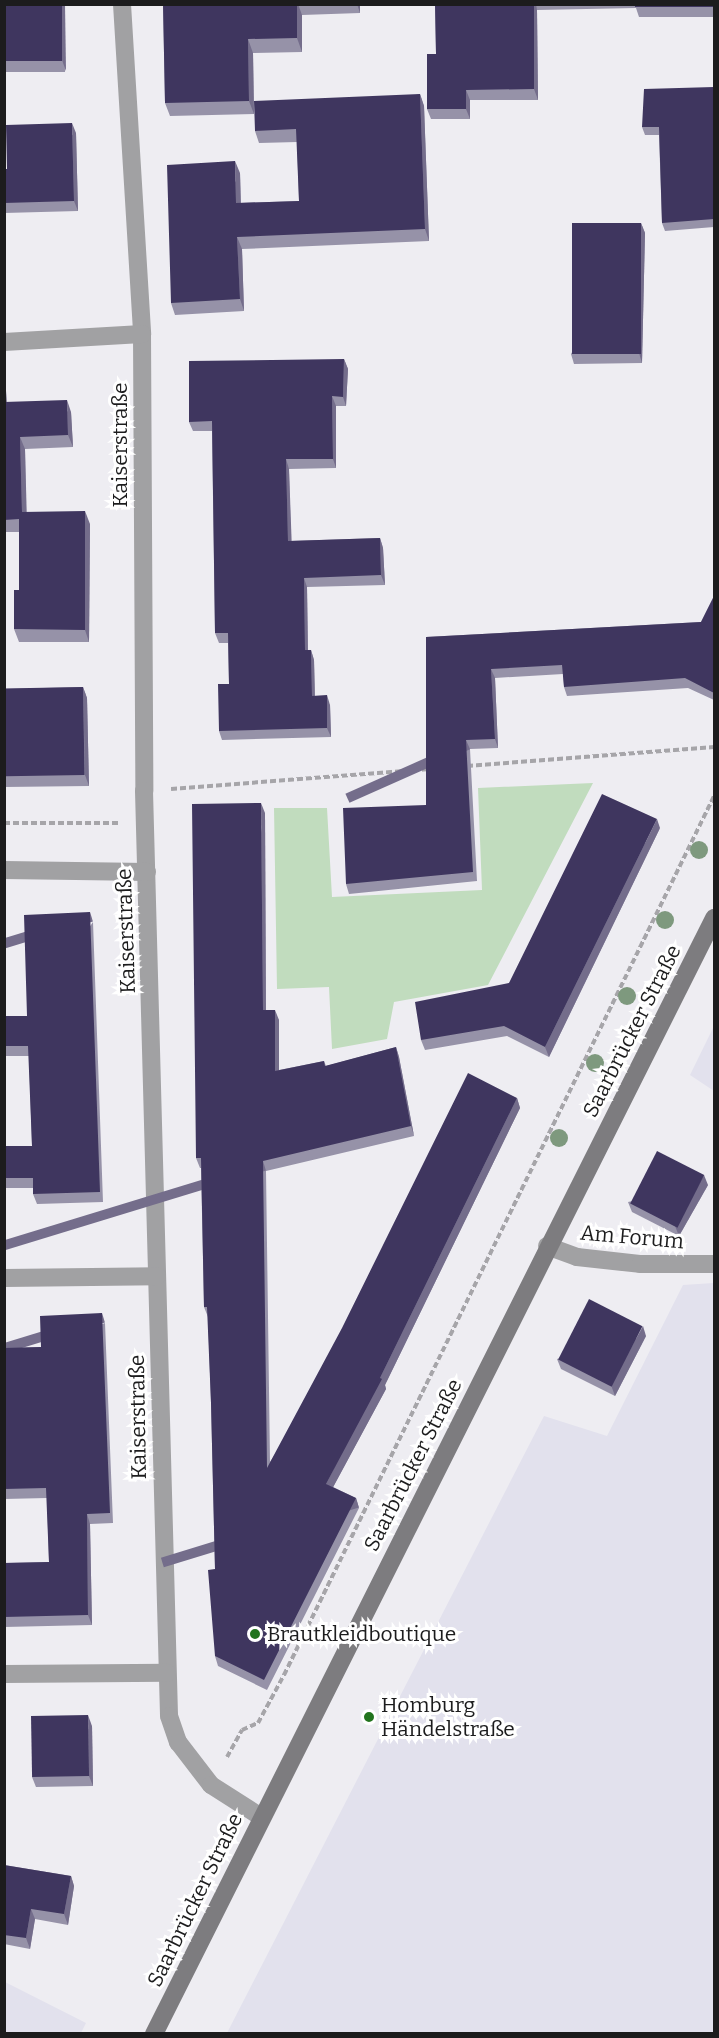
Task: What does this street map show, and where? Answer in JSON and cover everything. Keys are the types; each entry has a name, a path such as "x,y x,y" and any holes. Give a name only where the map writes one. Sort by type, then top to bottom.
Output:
{"main road":[{"name":"Saarbrücker Straße","path":"154,2034 547,1246 714,918"}],"street":[{"name":"Kaiserstraße","path":"122,4 142,334 144,791 166,1673 169,1716 178,1742 212,1785 261,1817"},
{"path":"4,342 142,334"},
{"path":"4,870 147,872"},
{"name":"Am Forum","path":"547,1246 577,1257 640,1264 714,1264"},
{"path":"4,1278 157,1275"},
{"path":"4,1674 166,1673"}],"path":[{"path":"465,766 714,747"},
{"path":"144,791 441,768"},
{"path":"212,1785 242,1730 258,1723 284,1675 714,796"},
{"path":"4,823 145,823"}],"shaded area":[{"path":"714,1026 714,1091 690,1075"},
{"path":"714,1283 714,2033 227,2033 544,1416 607,1436 683,1285"},
{"path":"5,1982 86,2023 81,2033 5,2033"}],"green space":[{"path":"593,783 488,985 394,1002 387,1039 332,1049 329,987 277,989 274,808 327,808 332,897 482,890 478,788"}],"building":[{"path":"4,4 62,4 62,61 4,61"},
{"path":"163,4 297,4 297,38 248,39 249,101 165,103"},
{"path":"435,4 534,4 534,89 466,90 466,109 427,109 427,54 436,54"},
{"path":"635,4 714,4 714,7 635,7"},
{"path":"714,87 714,219 662,223 659,127 642,127 644,89"},
{"path":"420,94 425,229 237,237 240,299 171,303 167,165 235,161 236,203 299,201 296,129 255,131 254,101"},
{"path":"72,123 74,201 4,203 4,169 7,169 6,125"},
{"path":"572,223 641,223 641,354 572,354"},
{"path":"344,359 343,397 332,396 333,459 286,459 288,541 380,538 381,575 304,578 305,650 311,650 312,696 327,695 327,728 219,731 218,684 229,684 228,633 215,633 212,421 189,422 189,361"},
{"path":"67,400 68,435 20,437 22,512 85,511 85,630 14,629 14,590 19,590 19,519 4,520 4,402"},
{"path":"714,596 714,693 685,678 564,687 562,665 491,669 495,739 466,740 473,872 346,884 343,808 426,805 426,637 701,622"},
{"path":"83,687 85,775 6,776 4,688"},
{"path":"602,794 657,819 545,1047 504,1026 421,1040 415,1002 509,983"},
{"path":"261,803 263,1010 275,1010 275,1071 324,1061 325,1066 396,1047 411,1126 263,1161 267,1468 342,1328 468,1073 517,1098 380,1378 382,1379 326,1484 356,1498 264,1680 215,1656 208,1570 215,1569 211,1403 207,1307 204,1307 201,1158 196,1158 192,804"},
{"path":"90,912 100,1192 33,1194 33,1178 4,1178 4,1146 32,1146 28,1046 4,1046 4,1016 27,1016 24,915"},
{"path":"657,1151 704,1175 677,1228 630,1204"},
{"path":"589,1299 642,1326 612,1387 558,1360"},
{"path":"102,1313 110,1513 87,1514 88,1615 4,1617 4,1563 49,1562 46,1488 4,1489 4,1348 41,1347 40,1316"},
{"path":"88,1715 89,1776 32,1777 31,1716"},
{"path":"4,1865 71,1876 64,1914 31,1909 26,1938 4,1935"}],"place":[{"name":"Brautkleidboutique","path":"255,1634"},
{"name":"Homburg Händelstraße","path":"369,1717"}]}
